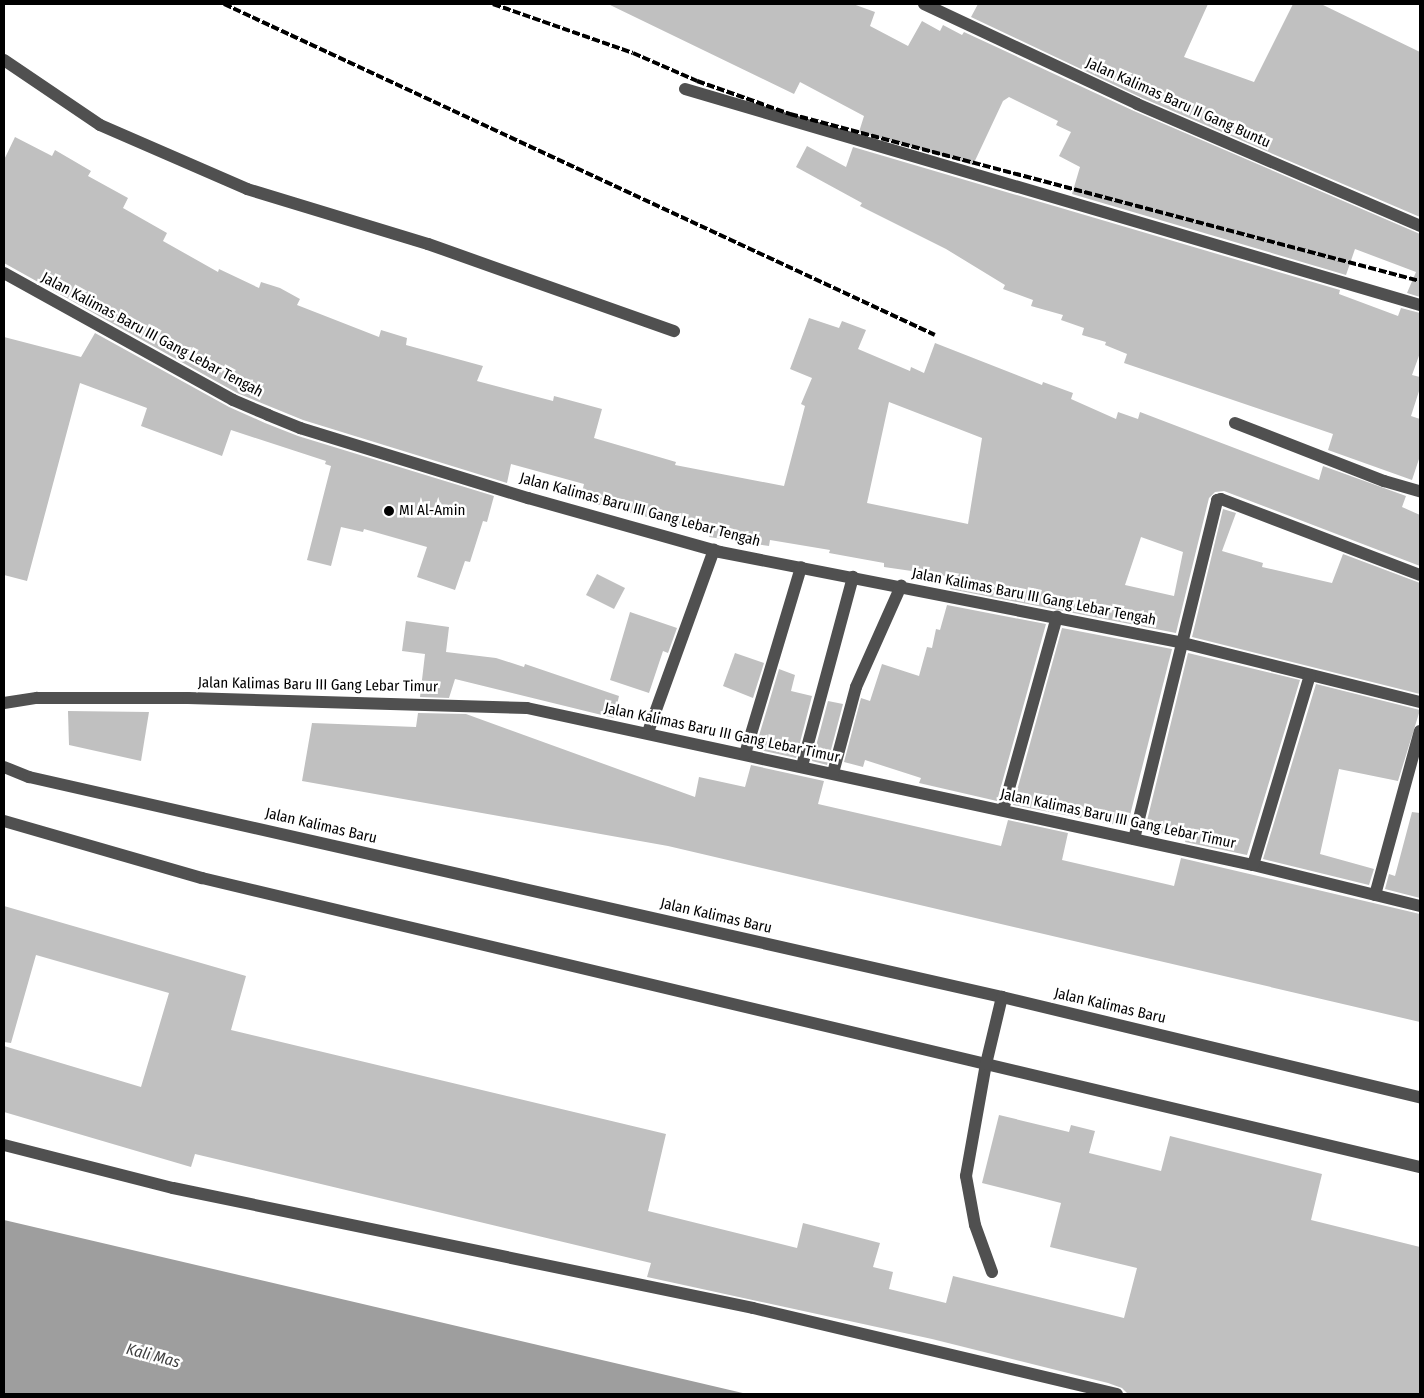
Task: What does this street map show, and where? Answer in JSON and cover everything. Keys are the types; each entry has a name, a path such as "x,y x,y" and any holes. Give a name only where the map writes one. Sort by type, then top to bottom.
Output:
{"street":[{"name":"Jalan Kalimas Baru II Gang Buntu","path":"924,4 1137,104 1420,226"},
{"path":"4,60 100,125 247,189 428,244 674,331"},
{"path":"685,89 1420,305"},
{"name":"Jalan Kalimas Baru III Gang Lebar Tengah","path":"4,274 233,400 300,428 528,498 714,550 1057,616 1183,643 1420,702"},
{"path":"1235,422 1384,481 1420,490"},
{"path":"1134,839 1216,502 1221,499 1420,575"},
{"path":"648,732 714,550"},
{"path":"746,754 801,567"},
{"path":"802,766 853,577"},
{"path":"832,773 856,687 901,586"},
{"path":"1003,810 1057,616"},
{"path":"1253,865 1310,675"},
{"name":"Jalan Kalimas Baru III Gang Lebar Timur","path":"4,703 37,698 169,698 493,705 527,708 648,732 1253,865 1420,906"},
{"path":"1375,895 1420,731"},
{"name":"Jalan Kalimas Baru","path":"4,767 29,777 1002,997 1420,1097"},
{"path":"4,821 202,878 1420,1167"},
{"path":"992,1272 975,1225 966,1176 986,1064 1002,997"},
{"path":"4,1145 173,1188 754,1308 1117,1394"}],"water":[{"name":"Kali Mas","path":"4,1220 747,1394 4,1394"}],"building":[{"path":"608,4 853,4 875,12 870,26 908,46 922,21 940,31 943,25 962,35 964,32 1134,111 1420,234 1420,297 1407,293 1416,272 1355,249 1346,275 1072,194 1080,167 1059,156 1071,132 1056,125 1058,121 1009,97 1003,101 973,165 859,132 864,116 800,82 794,94"},
{"path":"978,4 1208,4 1184,57 1254,82 1293,4 1321,4 1420,52 1420,217 1140,97 971,17"},
{"path":"15,137 52,156 55,150 91,171 88,176 128,198 123,208 167,233 163,241 218,272 219,269 259,288 261,282 280,288 300,299 297,305 379,337 381,330 407,338 406,345 483,366 477,381 553,401 554,396 602,409 594,438 676,462 675,465 784,486 805,406 801,404 812,378 790,369 809,318 839,328 842,321 866,330 858,349 910,371 911,367 924,373 935,343 1042,385 1043,382 1073,393 1071,399 1116,419 1118,412 1138,419 1140,412 1319,480 1323,466 1406,496 1402,507 1420,515 1420,566 1224,491 1215,492 1209,498 1176,633 950,589 953,577 884,567 884,563 829,553 830,550 770,540 769,546 709,537 710,533 580,500 584,484 511,464 507,483 303,420 237,393 4,263 4,160","holes":["889,402 982,438 968,524 867,503","1141,537 1183,552 1174,596 1125,585"]},
{"path":"807,146 846,167 853,147 1340,290 1339,294 1398,316 1401,308 1420,313 1420,353 1412,375 1420,377 1420,388 1411,416 1420,419 1420,456 1412,480 1328,450 1333,434 1124,363 1127,354 1105,345 1106,342 1082,335 1084,328 1061,320 1063,315 1031,306 1033,300 1003,289 1005,285 946,249 860,206 862,203 796,167"},
{"path":"95,333 229,407 265,423 298,436 494,496 487,522 483,521 470,562 465,561 455,590 417,577 427,547 364,529 363,532 341,527 331,566 307,560 331,466 325,464 326,461 231,430 222,456 141,426 147,408 80,383 27,581 4,575 4,337 81,357"},
{"path":"1223,509 1236,513 1222,551 1263,563 1262,567 1332,583 1343,554 1420,583 1420,694 1192,637"},
{"path":"597,574 625,588 614,609 586,595"},
{"path":"947,605 1046,624 997,801 919,783 921,778 865,760 863,767 844,762 861,698 870,701 882,664 919,676 927,647 932,648 936,629 940,630"},
{"path":"630,612 677,628 668,653 663,651 649,693 610,680"},
{"path":"406,621 449,627 446,652 496,658 524,667 525,664 619,696 614,718 455,679 449,698 420,697 425,654 402,651"},
{"path":"1062,628 1172,649 1127,827 1013,805"},
{"path":"735,653 764,663 753,698 723,686"},
{"path":"1188,653 1300,680 1247,855 1185,842 1186,839 1145,829"},
{"path":"779,669 795,675 791,691 812,696 796,758 755,749"},
{"path":"1316,684 1420,710 1398,781 1339,769 1320,854 1374,869 1369,885 1263,859"},
{"path":"828,701 843,704 827,765 812,761"},
{"path":"68,711 149,712 141,761 69,745"},
{"path":"418,713 466,714 695,797 699,777 745,787 751,765 824,781 818,804 1001,846 1008,820 1068,833 1062,860 1174,886 1181,858 1420,914 1420,1022 668,846 302,781 312,723 416,727"},
{"path":"1412,812 1420,813 1420,898 1385,889 1389,874 1395,876"},
{"path":"4,906 246,976 231,1030 666,1134 648,1211 797,1248 803,1223 880,1243 873,1267 893,1272 889,1289 946,1303 953,1276 1124,1318 1137,1268 1050,1247 1061,1203 982,1183 999,1115 1069,1132 1071,1125 1095,1131 1089,1153 1161,1171 1170,1136 1322,1174 1311,1220 1420,1247 1420,1394 1128,1394 1122,1388 1108,1383 932,1339 647,1277 651,1263 195,1154 191,1167 4,1112 4,1046 141,1087 169,993 36,955 11,1043 4,1042"}],"railway":[{"path":"224,4 935,335"},
{"path":"493,4 633,53 697,81 790,114 1420,281"}],"place":[{"name":"MI Al-Amin","path":"389,511"}]}
